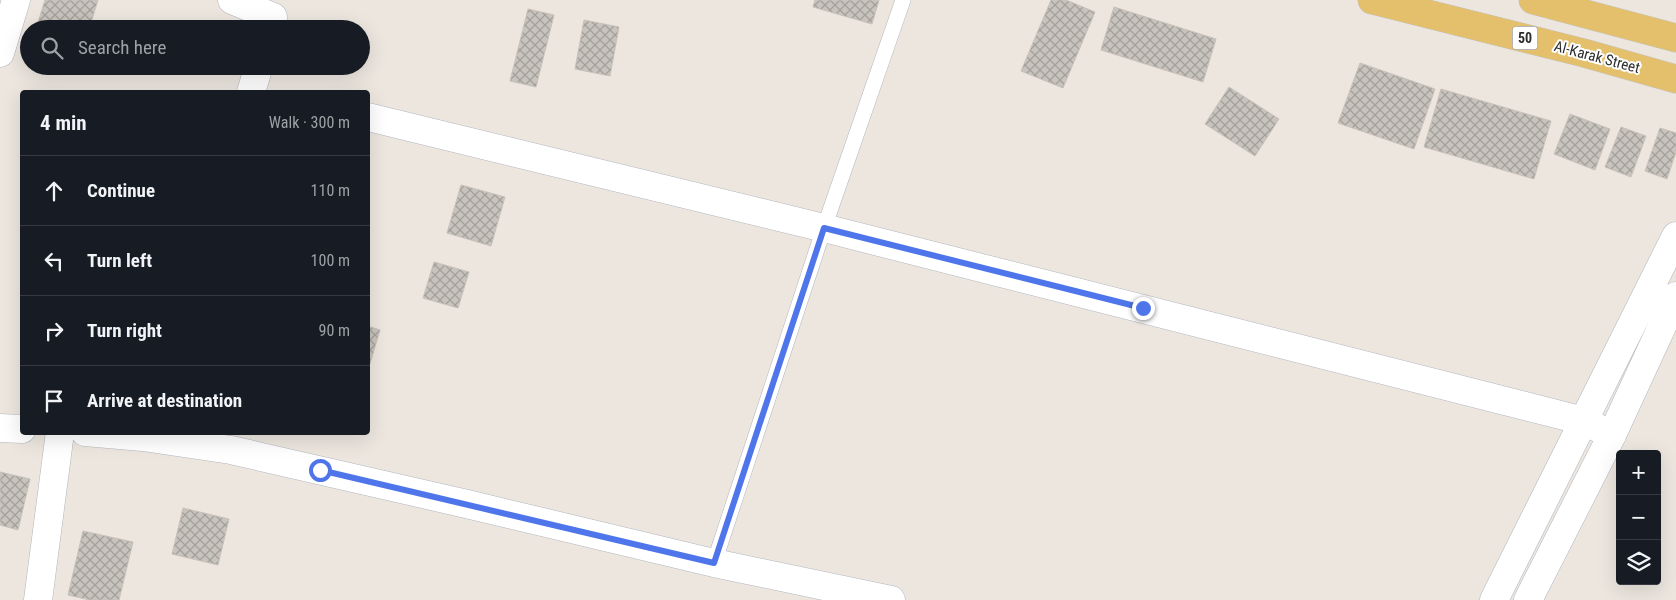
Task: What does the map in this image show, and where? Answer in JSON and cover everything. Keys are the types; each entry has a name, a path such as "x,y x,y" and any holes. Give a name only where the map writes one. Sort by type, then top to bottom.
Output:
{"main road":[{"name":"Al-Karak Street","path":"1372,0 1584,53 1676,79"},
{"path":"1533,0 1676,38"}],"street":[{"path":"0,54 16,0"},
{"path":"232,0 274,15"},
{"path":"370,117 824,228 1584,421 1612,435"},
{"path":"1494,600 1676,236"},
{"path":"1528,600 1612,435 1676,296"},
{"path":"0,428 20,429"},
{"path":"38,600 60,435"},
{"path":"149,435 231,450 311,468 714,563 815,592 891,600"}],"lane":[{"path":"714,563 824,228 903,0"}],"building":[{"path":"45,0 98,0 92,20 39,20"},
{"path":"815,0 879,0 872,24 813,7"},
{"path":"1051,0 1066,0 1095,12 1063,88 1021,71"},
{"path":"1114,7 1216,39 1203,82 1101,50"},
{"path":"528,9 554,15 536,87 510,81"},
{"path":"584,20 619,27 610,76 575,69"},
{"path":"1360,63 1435,89 1414,149 1338,123"},
{"path":"1229,87 1279,119 1255,156 1205,124"},
{"path":"1441,89 1551,121 1534,179 1424,147"},
{"path":"1570,114 1610,129 1595,170 1554,154"},
{"path":"1621,127 1646,136 1631,177 1605,167"},
{"path":"1660,128 1676,133 1676,152 1667,179 1645,171"},
{"path":"461,185 505,197 491,246 447,233"},
{"path":"434,262 469,272 458,308 423,298"},
{"path":"370,327 380,330 370,363"},
{"path":"0,472 30,479 18,530 0,525"},
{"path":"183,508 229,519 218,565 172,554"},
{"path":"83,531 133,542 119,600 90,600 68,595"}],"route":[{"path":"320,470 714,563 824,228 1143,308"}]}
